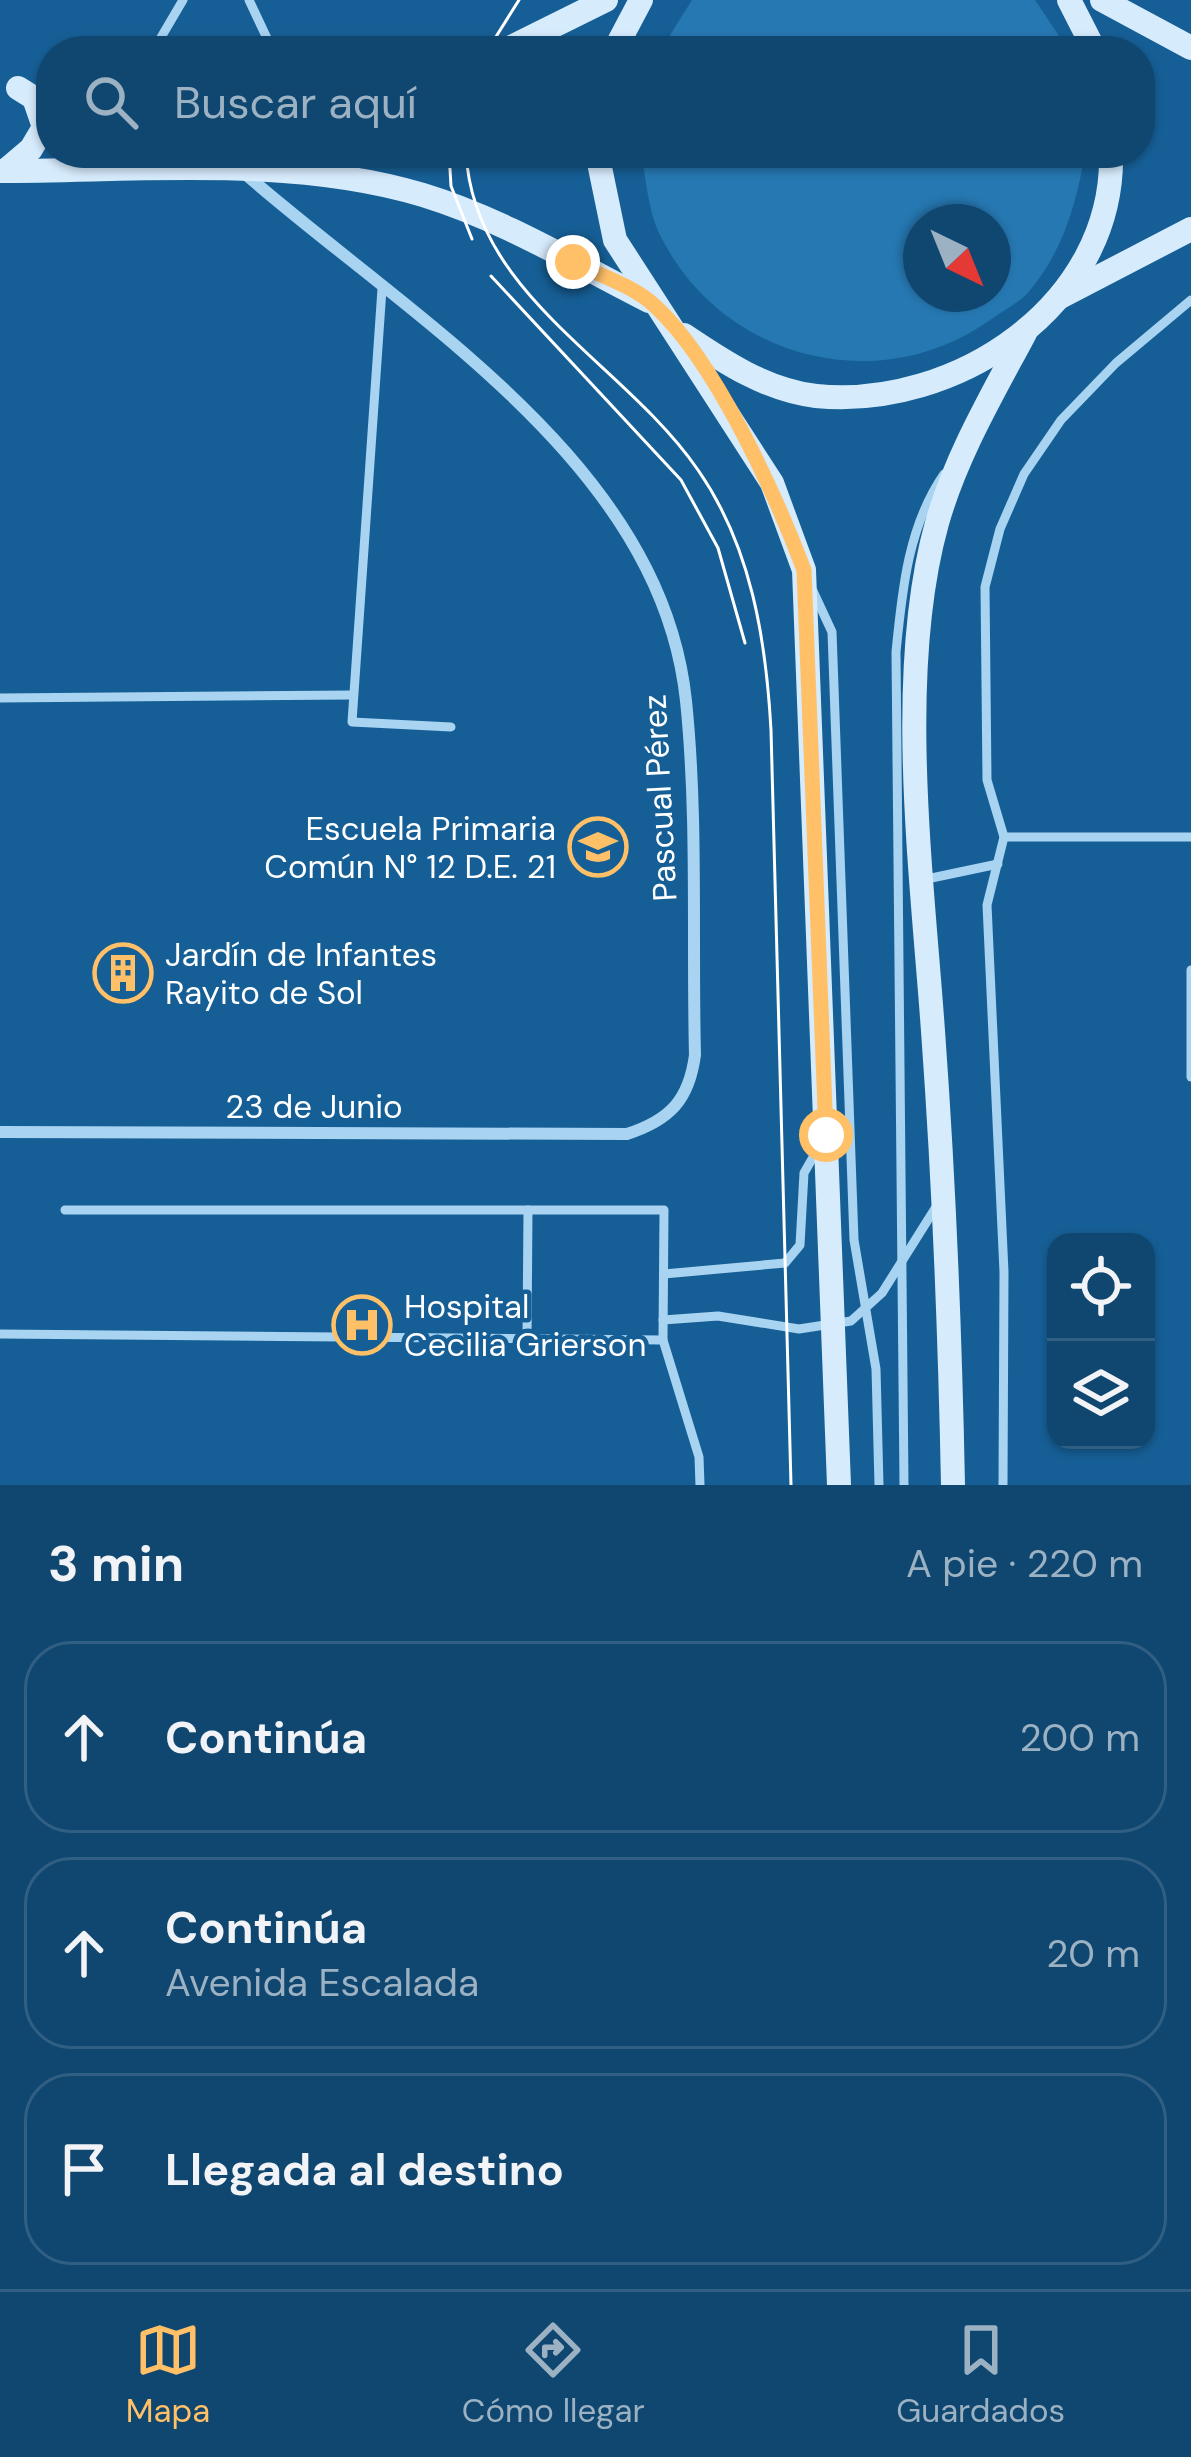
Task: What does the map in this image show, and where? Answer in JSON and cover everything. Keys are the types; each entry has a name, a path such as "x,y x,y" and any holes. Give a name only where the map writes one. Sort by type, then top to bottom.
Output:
{"main road":[{"path":"533,36 606,0"},
{"path":"622,36 640,0"},
{"path":"1069,0 1087,36"},
{"path":"1102,0 1191,48"},
{"path":"9,87 34,98 36,104"},
{"path":"2,171 36,142"},
{"path":"600,168 615,240 772,483 804,570 839,1485"},
{"path":"677,330 740,373 812,395 888,396 961,375 1025,333 1058,298 1093,237 1108,168"},
{"path":"2,171 242,171 376,184 423,195 479,217 651,302"},
{"path":"1058,298 1191,229"},
{"path":"953,1485 945,1193 922,880 918,650 938,521 970,436 1025,333"}],"street":[{"name":"Pascual Pérez","path":"242,171 554,437 617,519 658,594 686,698 695,1055 691,1084 678,1106 657,1124 627,1134"},
{"name":"23 de Junio","path":"0,1132 627,1134"}],"lane":[{"path":"163,36 183,0"},
{"path":"249,0 266,36"},
{"path":"382,289 352,722 452,727"},
{"path":"1003,1485 1004,1272 987,905 1004,838 987,780 985,587 1000,529 1024,474 1061,420 1116,363 1191,300"},
{"path":"904,1485 898,1267 905,1155 896,652 902,595 926,500 970,436"},
{"path":"804,570 832,632 854,1240 876,1369 879,1485"},
{"path":"0,698 352,695"},
{"path":"1004,838 1191,837"},
{"path":"922,880 998,864"},
{"path":"1191,970 1191,1077"},
{"path":"664,1274 785,1263 800,1245 804,1173 826,1135"},
{"path":"663,1320 718,1316 787,1329 835,1327 866,1311 945,1193"},
{"path":"65,1210 664,1210 663,1340 698,1457 700,1485"},
{"path":"527,1339 528,1210"},
{"path":"0,1334 663,1340"}],"shaded area":[{"path":"692,0 1035,0 1059,36 669,36"},
{"path":"644,168 1082,168 1059,245 1039,278 1011,306 1011,204 903,204 903,312 1002,312 946,344 899,358 852,361 805,354 761,337 721,311 686,276 659,233"}],"tram line":[{"path":"496,36 519,0"},
{"path":"450,168 451,186 472,239"},
{"path":"469,168 475,203 495,248 523,288 667,431 698,470 731,530 752,594 771,730 791,1485"},
{"path":"491,276 681,480 718,548 745,643"}],"place":[{"name":"Escuela Primaria Común N° 12 D.E. 21","path":"598,847"},
{"name":"Jardín de Infantes Rayito de Sol","path":"123,973"},
{"name":"Hospital Cecilia Grierson","path":"362,1325"}],"route":[{"path":"573,262 651,302 677,330 772,483 804,570 826,1135"}]}
